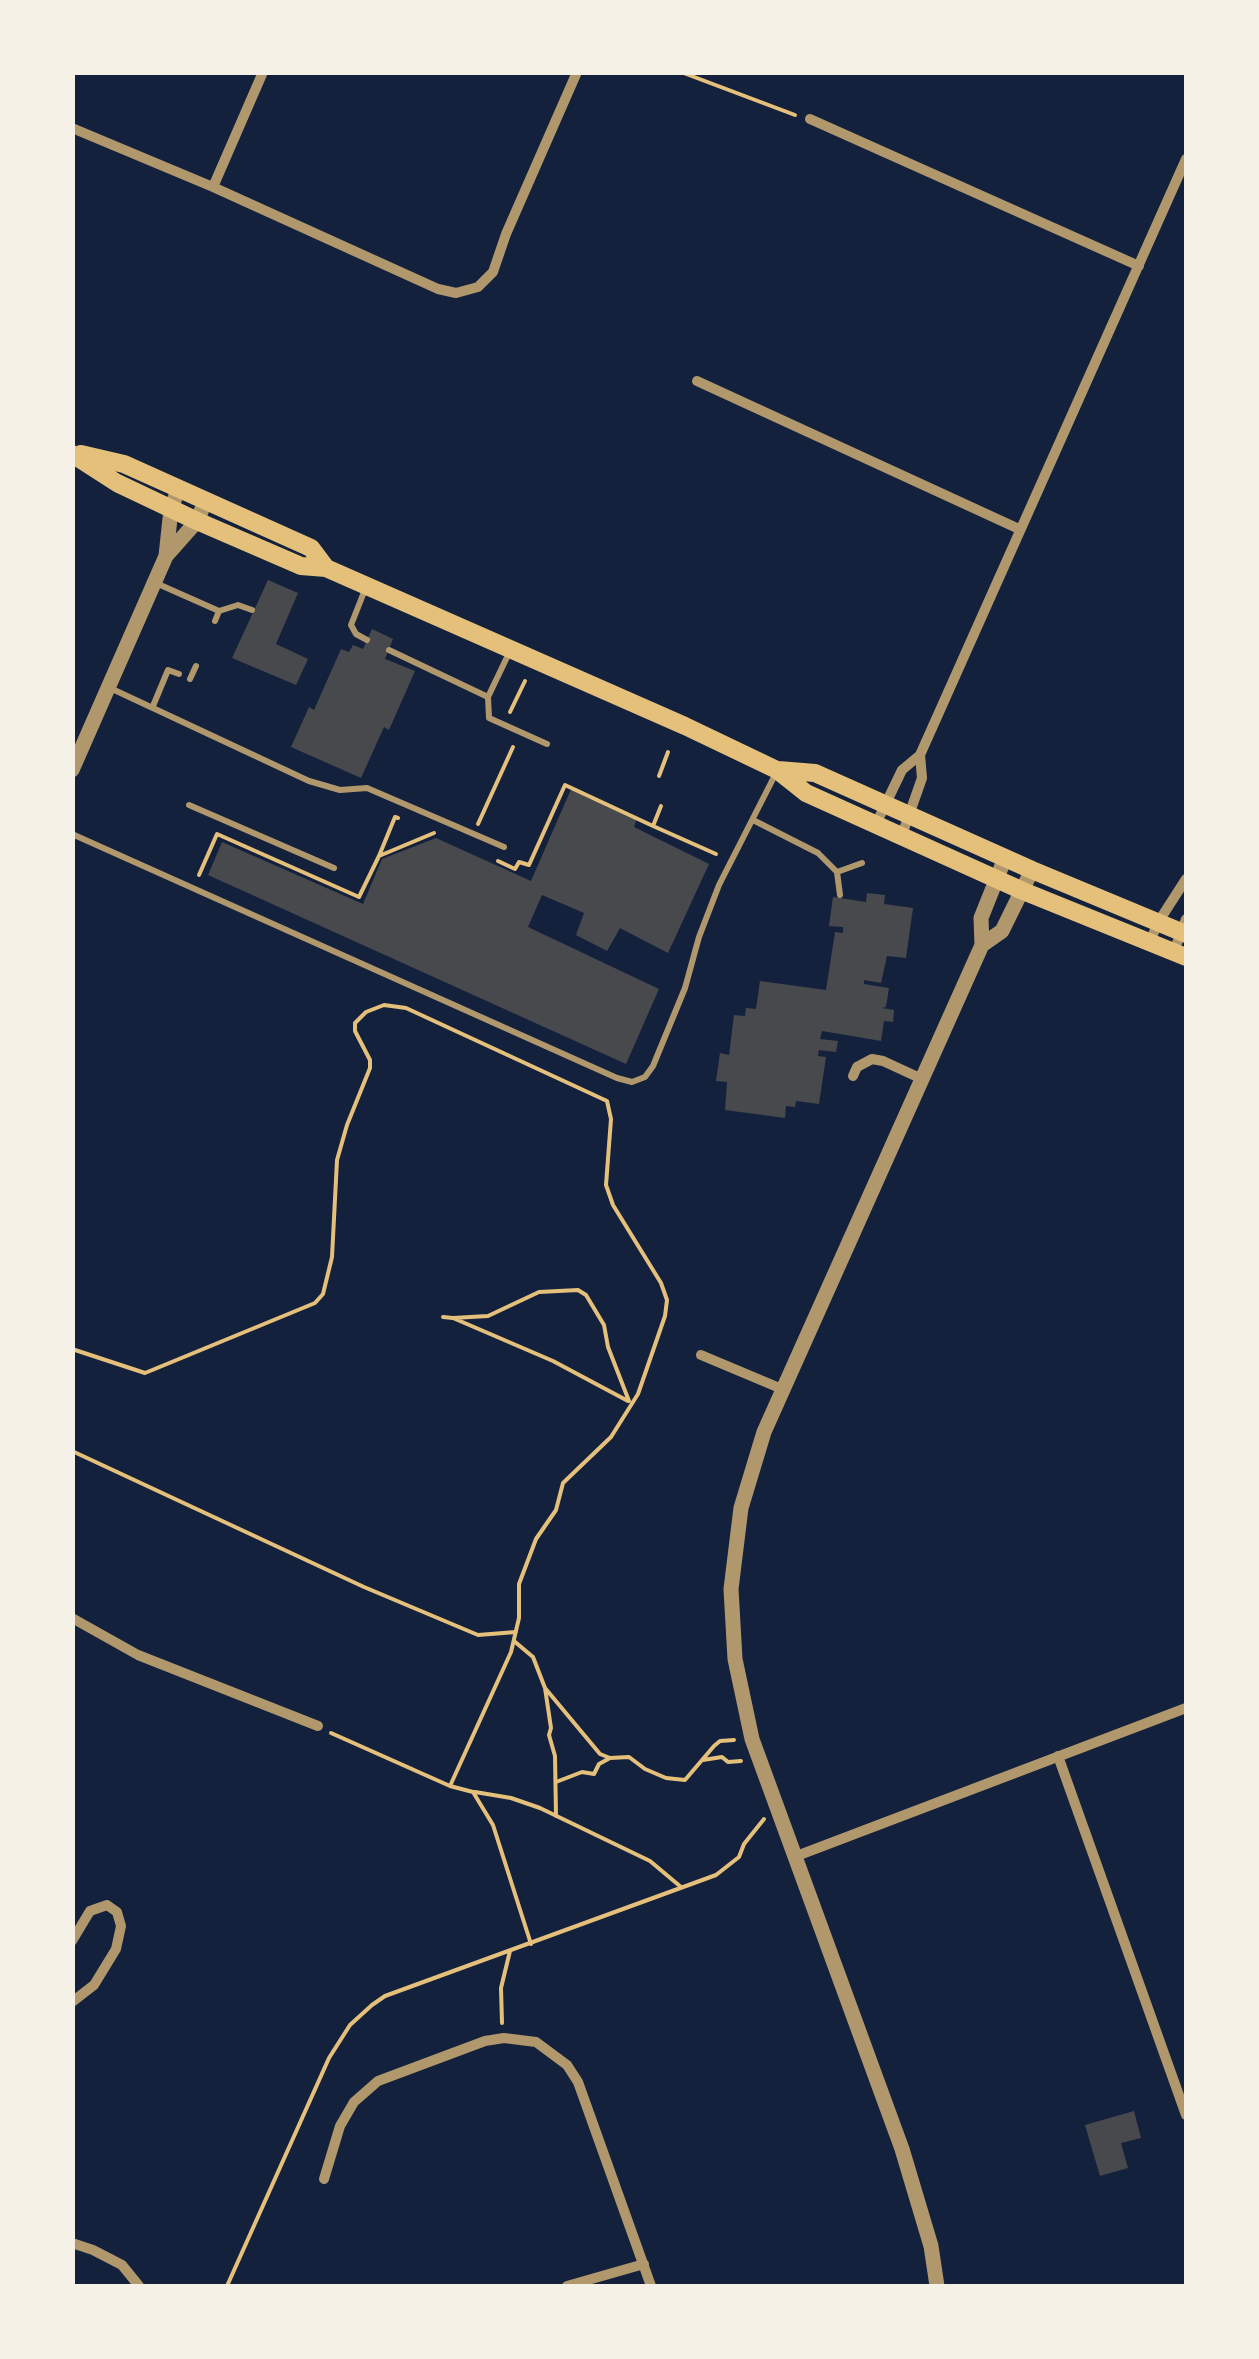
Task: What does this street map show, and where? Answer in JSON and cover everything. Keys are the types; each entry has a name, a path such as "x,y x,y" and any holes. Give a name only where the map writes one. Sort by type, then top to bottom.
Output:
{"main road":[{"path":"72,453 124,464 310,548 326,568"},
{"path":"72,453 117,483 197,522 301,566 326,568 777,770 806,793 1023,890 1180,954"},
{"path":"777,770 814,773 1032,870 1185,928"}],"street":[{"path":"213,187 263,72"},
{"path":"72,128 438,289 463,294 478,287 493,272 577,72"},
{"path":"810,119 1139,266"},
{"path":"876,824 902,770 920,755 1186,159"},
{"path":"697,381 1020,529"},
{"path":"72,770 166,556 171,509 178,490"},
{"path":"166,556 197,522 205,502"},
{"path":"902,835 922,778 920,755"},
{"path":"937,2286 931,2246 902,2149 794,1857 742,1700 732,1602 735,1548 747,1486 782,1389 982,945 980,918 1004,858"},
{"path":"982,945 1002,931 1032,870"},
{"path":"1150,941 1186,879"},
{"path":"1180,954 1185,928"},
{"path":"852,1076 857,1067 872,1059 922,1078"},
{"path":"701,1355 782,1389"},
{"path":"72,1618 138,1655 318,1726"},
{"path":"794,1857 1186,1708"},
{"path":"1058,1756 1186,2115"},
{"path":"72,1941 90,1911 107,1905 117,1912 121,1926 116,1949 94,1985 72,2002"},
{"path":"324,2179 340,2126 365,2090 378,2081 458,2050 504,2038 536,2042 553,2052 578,2082 651,2286"},
{"path":"72,2244 122,2266 139,2286"},
{"path":"567,2286 644,2264"}],"lane":[{"path":"155,583 220,611 238,606 252,610"},
{"path":"366,587 352,624 356,634 367,640"},
{"path":"215,621 220,611"},
{"path":"388,650 488,697"},
{"path":"510,651 488,697 489,718 547,744"},
{"path":"190,679 196,666"},
{"path":"153,706 168,670 179,674"},
{"path":"108,688 309,781 340,790 367,788 504,847"},
{"path":"72,834 632,1082 645,1077 653,1066 685,988 719,885 777,770"},
{"path":"190,805 334,868"},
{"path":"753,820 818,852 837,872 840,895"},
{"path":"837,872 862,863"}],"path":[{"path":"681,72 810,119"},
{"path":"510,712 525,681"},
{"path":"478,824 514,747"},
{"path":"659,776 668,752"},
{"path":"484,854 515,869 518,862 529,865 565,786 716,854"},
{"path":"653,826 661,806"},
{"path":"198,877 217,834 360,897 395,817 410,823"},
{"path":"379,856 434,833 422,828"},
{"path":"209,834 216,837"},
{"path":"195,864 202,867"},
{"path":"72,1350 145,1373 314,1303 323,1294 332,1257 337,1160 346,1124 370,1068 355,1023 366,1012 396,1004 607,1101 612,1119 606,1170 608,1195 661,1283 667,1300 660,1330 630,1402 610,1437 562,1483 556,1510 536,1539 519,1584 514,1641 450,1786"},
{"path":"442,1317 488,1316 539,1292 578,1290 586,1295 604,1325 630,1402"},
{"path":"453,1318 553,1361 630,1402"},
{"path":"72,1451 364,1587 478,1635 516,1632"},
{"path":"514,1641 533,1657 545,1688 556,1816"},
{"path":"545,1688 591,1746 610,1758"},
{"path":"318,1726 363,1750 450,1786 526,1802 650,1862 681,1887"},
{"path":"556,1782 582,1772 594,1774 599,1764 610,1758 629,1757 653,1774 685,1780 720,1741 736,1740"},
{"path":"703,1760 722,1757 728,1762 744,1761"},
{"path":"473,1792 493,1825 530,1944"},
{"path":"227,2286 329,2058 350,2026 385,1996 729,1868 764,1819"},
{"path":"504,2038 499,2008 510,1951"}],"building":[{"path":"268,580 298,593 276,644 308,659 296,685 232,658"},
{"path":"372,629 393,639 385,659 415,671 389,730 384,727 361,778 291,747 309,707 314,710 341,649 349,652 353,645 363,649"},
{"path":"572,787 637,817 634,827 709,864 668,953 620,928 607,951 576,935 584,913 542,895 528,927 659,989 626,1064 208,875 222,842 363,904 382,859 436,838 531,881"},
{"path":"867,893 885,895 884,904 913,908 906,958 887,956 881,983 864,980 864,984 889,988 886,1007 882,1008 894,1010 893,1022 884,1021 881,1041 822,1031 820,1039 838,1041 836,1052 819,1050 818,1056 826,1057 819,1104 796,1101 795,1107 786,1106 785,1118 725,1110 727,1082 716,1081 720,1053 729,1055 734,1015 745,1016 746,1008 756,1009 760,981 826,990 835,932 843,933 843,927 829,926 833,897 866,902"},
{"path":"1134,2111 1141,2138 1121,2143 1128,2168 1100,2176 1085,2125"}]}
